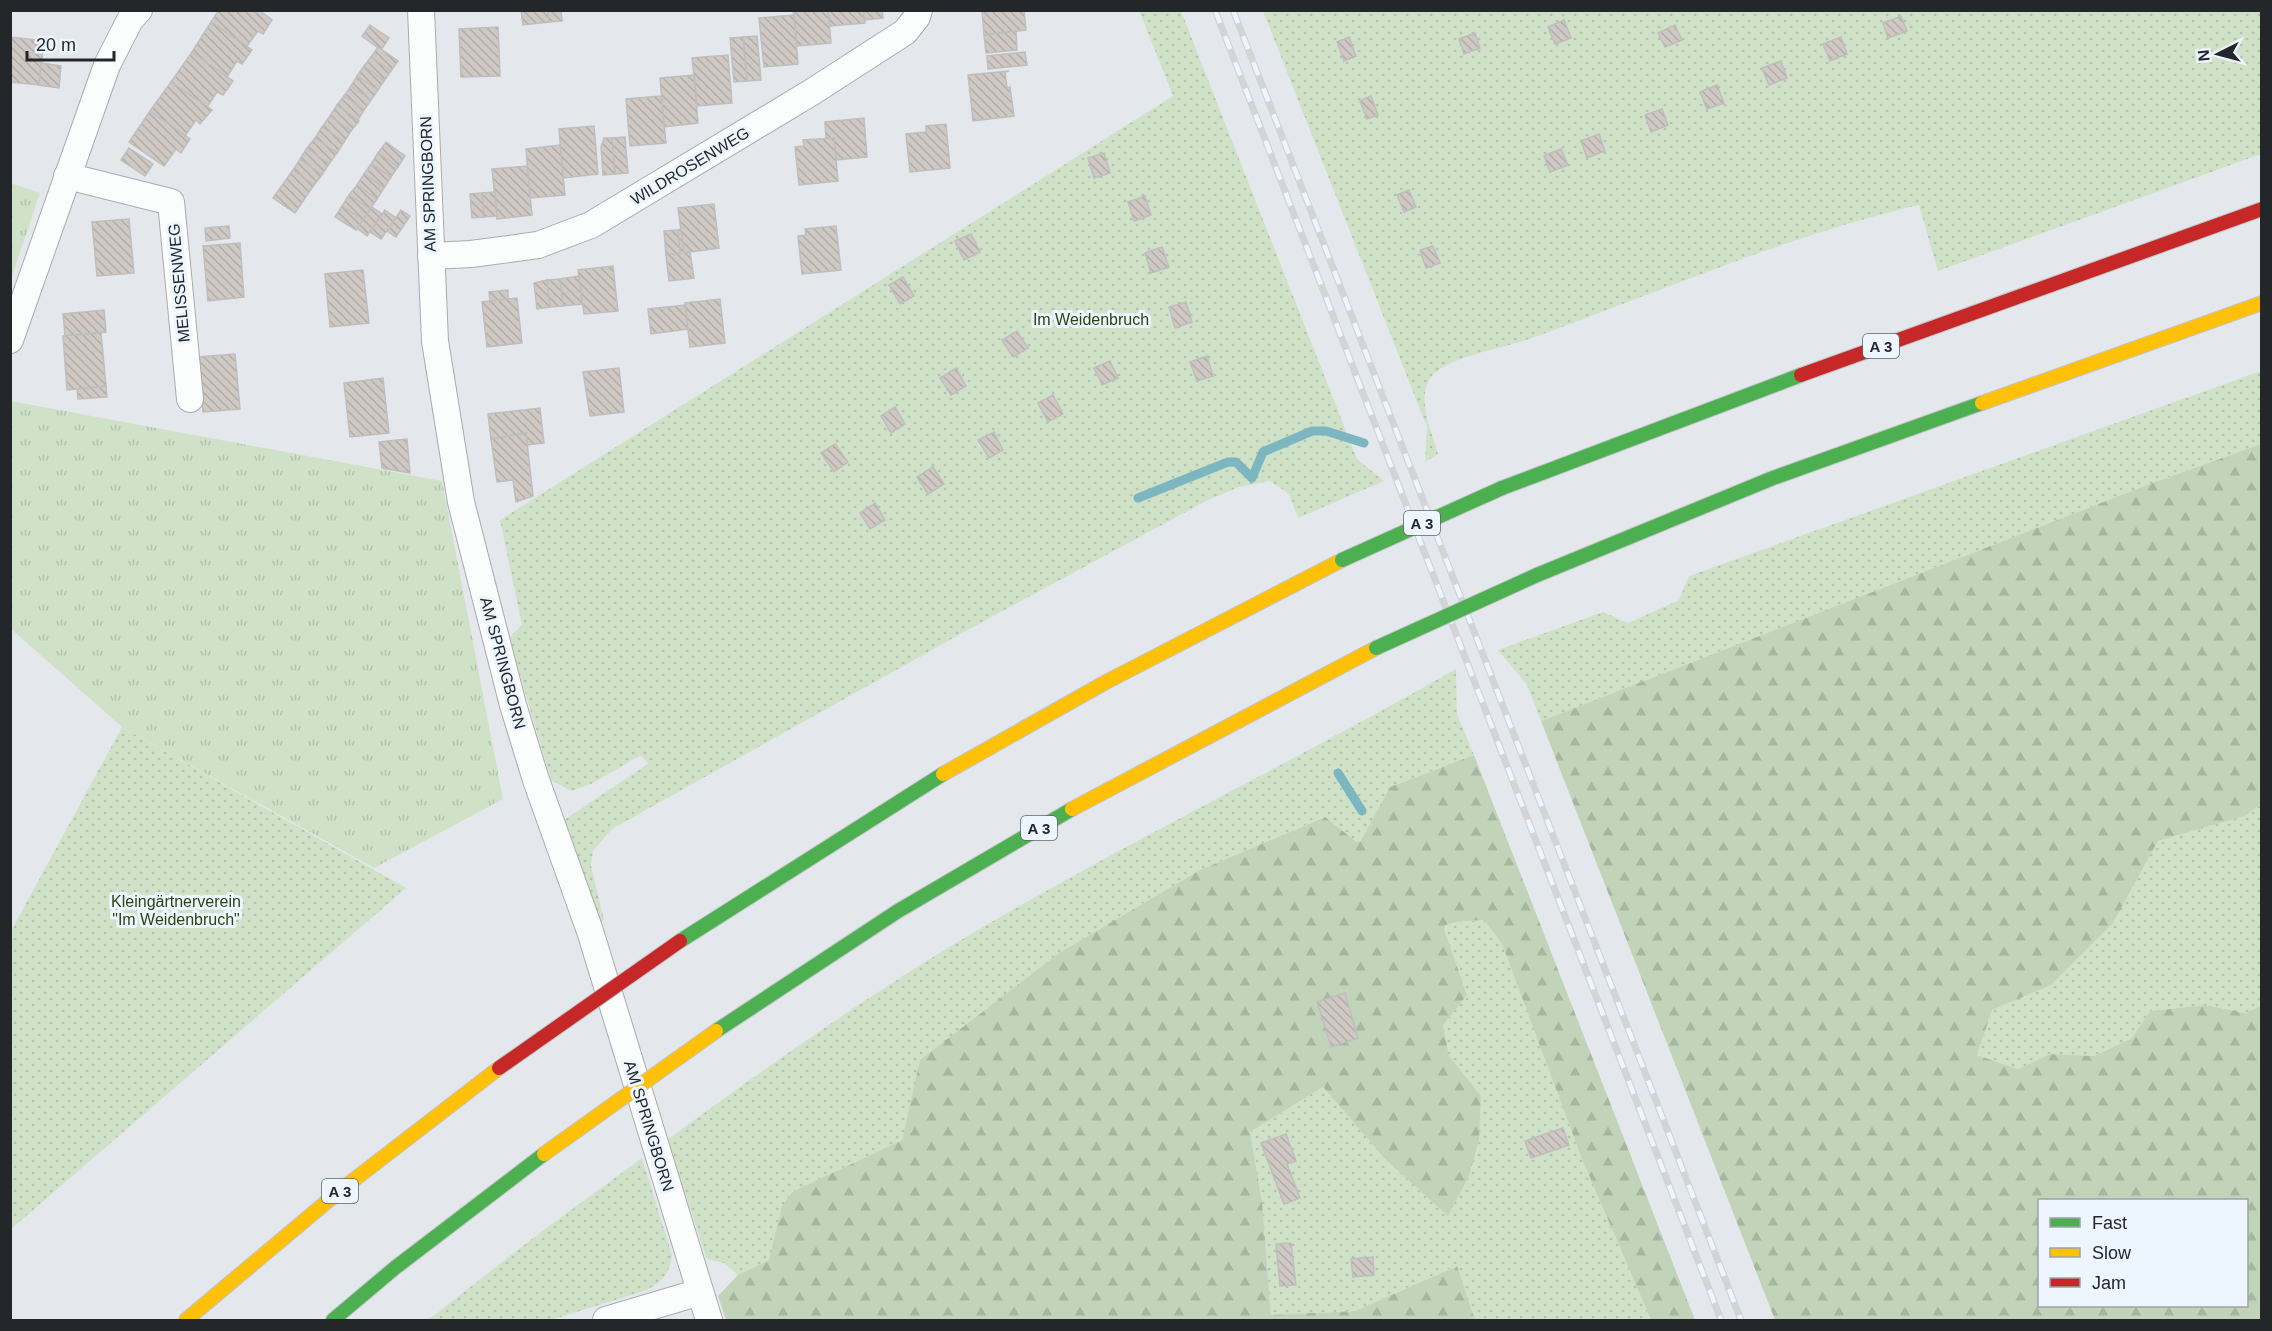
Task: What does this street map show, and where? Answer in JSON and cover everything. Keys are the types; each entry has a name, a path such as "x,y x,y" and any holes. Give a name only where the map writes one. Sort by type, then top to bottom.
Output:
{"highway":[{"name":"A 3","path":"186,1320 342,1190 499,1068 680,940 848,831 1026,726 1174,645 1342,560 1502,488 1743,396 2262,209"},
{"name":"A 3","path":"333,1320 396,1267 544,1154 716,1031 897,912 1069,810 1215,729 1376,648 1537,575 1773,478 2262,303"}],"street":[{"name":"AM SPRINGBORN","path":"421,10 435,341 461,502 493,631 536,780 590,931 709,1320"},
{"name":"WILDROSENWEG","path":"431,256 471,254 537,245 591,225 812,92 905,32 917,17 919,10"},
{"path":"10,340 107,64 129,14"},
{"name":"MELISSENWEG","path":"67,176 171,202 190,399"},
{"path":"606,1320 700,1292"}],"green space":[{"name":"Im Weidenbruch","path":"1139,10 1181,11 1357,459 1384,481 1298,518 1289,494 1270,481 1239,487 1206,501 973,627 612,829 593,851 591,866 604,920 597,925 564,820 648,764 641,755 591,784 571,791 551,780 509,638 522,625 500,520 1173,96"},
{"path":"1263,11 2261,11 2261,154 1938,271 1919,205 1771,249 1529,339 1463,358 1440,369 1427,384 1426,415 1438,454 1425,462 1427,427"},
{"path":"10,183 40,193 11,279"},
{"path":"2261,371 2261,444 2147,485 1541,721 1527,685 1498,650 1603,612 1628,623 1679,600 1689,576"},
{"path":"11,401 442,481 503,799 374,868 122,727 11,629"},
{"path":"2261,444 2261,804 2245,816 2158,841 2113,923 2051,985 1992,1010 1977,1055 2018,1069 2050,1054 2094,1056 2132,1038 2150,1011 2206,1005 2245,1013 2261,1006 2261,1320 1775,1320 1541,721 2147,485"},
{"path":"1456,669 1457,714 1474,755 1390,787 1359,844 1324,817 1200,870 1059,953 921,1060 902,1140 792,1192 769,1260 738,1275 724,1263 707,1259 667,1140 735,1090 875,994 946,949 1072,877"},
{"name":"Kleingärtnerverein \"Im Weidenbruch\"","path":"122,727 406,888 11,1229 11,931"},
{"path":"1474,755 1695,1320 1651,1320 1582,1159 1502,944 1484,920 1456,922 1443,926 1467,995 1443,1025 1449,1056 1481,1096 1479,1141 1468,1178 1448,1216 1385,1159 1323,1087 1250,1132 1262,1201 1271,1315 1355,1311 1457,1266 1475,1320 726,1320 718,1296 738,1275 769,1260 782,1206 792,1192 902,1140 920,1060 1059,953 1200,870 1325,817 1359,844 1390,787"},
{"path":"2261,804 2261,1006 2245,1013 2206,1005 2150,1011 2132,1038 2094,1056 2050,1054 2018,1069 1977,1055 1992,1010 2051,985 2113,923 2158,841 2245,816"},
{"path":"1484,920 1502,944 1582,1159 1651,1320 1475,1320 1456,1266 1355,1311 1271,1315 1262,1201 1250,1132 1323,1087 1385,1159 1448,1216 1473,1159 1479,1131 1481,1096 1449,1057 1442,1024 1467,995 1443,926 1456,922"},
{"path":"642,1158 672,1255 670,1267 657,1283 647,1290 551,1320 428,1320 537,1235"}],"building":[{"path":"219,10 259,10 272,20 263,34 258,31 247,46 211,22"},
{"path":"521,10 548,10 549,22 523,25"},
{"path":"548,10 561,10 562,21 549,22"},
{"path":"793,10 828,10 831,43 797,46"},
{"path":"828,10 864,10 865,23 830,26"},
{"path":"864,10 882,10 883,18 864,20"},
{"path":"982,10 1024,10 1026,30 984,35"},
{"path":"794,15 798,64 764,67 759,18"},
{"path":"1901,16 1907,31 1888,38 1883,23"},
{"path":"1564,20 1571,38 1555,44 1548,27"},
{"path":"211,22 252,50 242,64 237,61 227,77 192,52"},
{"path":"370,25 389,38 381,50 362,36"},
{"path":"1675,25 1682,40 1665,47 1658,33"},
{"path":"498,27 500,76 461,77 459,29"},
{"path":"1016,31 1017,50 986,53 984,35"},
{"path":"1475,33 1480,48 1464,54 1459,39"},
{"path":"757,36 761,80 747,81 743,37"},
{"path":"10,37 44,41 39,85 10,82"},
{"path":"743,37 747,81 734,82 730,38"},
{"path":"1349,37 1356,56 1344,61 1337,42"},
{"path":"1841,37 1847,54 1830,61 1823,44"},
{"path":"378,47 398,61 391,71 371,57"},
{"path":"192,52 233,81 223,95 217,92 207,107 171,82"},
{"path":"1025,52 1027,65 988,69 987,56"},
{"path":"728,55 732,103 697,106 692,58"},
{"path":"371,57 391,71 384,81 364,66"},
{"path":"1781,61 1787,78 1769,85 1762,68"},
{"path":"41,63 61,66 59,88 39,85"},
{"path":"364,66 384,81 378,90 357,76"},
{"path":"1009,71 1005,72 1007,88 1010,87 1014,116 973,121 968,75"},
{"path":"694,75 698,123 664,127 660,78"},
{"path":"357,76 378,90 371,100 351,86"},
{"path":"171,82 212,110 200,124 196,120 185,136 150,111"},
{"path":"1717,85 1724,103 1707,109 1700,92"},
{"path":"351,86 371,100 364,110 344,96"},
{"path":"344,96 364,110 358,120 337,105"},
{"path":"661,96 666,143 630,146 626,99"},
{"path":"1371,96 1378,115 1367,119 1360,101"},
{"path":"337,105 359,121 351,131 330,116"},
{"path":"1662,109 1668,125 1651,132 1645,115"},
{"path":"150,111 190,139 181,153 176,149 164,166 129,142"},
{"path":"330,116 351,131 344,142 322,127"},
{"path":"864,118 867,157 836,160 834,138 826,138 825,122"},
{"path":"946,124 950,168 910,172 906,134 926,132 926,126"},
{"path":"594,126 598,174 563,178 559,129"},
{"path":"322,127 344,142 337,153 315,138"},
{"path":"1599,134 1605,151 1587,158 1581,141"},
{"path":"625,137 628,173 615,174 612,138"},
{"path":"315,138 337,153 329,164 307,148"},
{"path":"604,138 612,138 615,174 603,175 601,147"},
{"path":"834,138 838,181 799,185 795,147 804,146 803,140"},
{"path":"386,142 405,156 398,167 378,153"},
{"path":"560,145 565,195 530,198 526,149"},
{"path":"129,148 153,164 145,176 121,160"},
{"path":"307,148 329,164 322,175 300,159"},
{"path":"1561,149 1568,165 1550,172 1544,156"},
{"path":"378,153 398,167 391,177 371,164"},
{"path":"1104,153 1110,173 1094,178 1088,158"},
{"path":"300,159 322,175 314,185 293,170"},
{"path":"371,164 391,177 384,188 364,174"},
{"path":"527,166 532,215 497,219 492,169"},
{"path":"293,170 314,185 295,213 273,198"},
{"path":"364,174 384,188 377,199 357,185"},
{"path":"357,185 377,199 370,209 349,195"},
{"path":"1409,190 1416,207 1404,212 1397,195"},
{"path":"495,192 497,216 484,217 482,193"},
{"path":"482,193 484,217 472,218 470,194"},
{"path":"349,195 370,209 363,220 342,206"},
{"path":"1145,196 1151,215 1134,221 1128,202"},
{"path":"714,204 719,248 684,253 678,208"},
{"path":"342,206 363,220 356,230 335,217"},
{"path":"372,207 382,214 367,236 357,228"},
{"path":"385,210 396,218 381,239 370,232"},
{"path":"401,210 410,216 396,237 387,231"},
{"path":"129,219 134,273 97,276 92,222"},
{"path":"229,226 230,238 206,241 205,228"},
{"path":"836,226 841,270 802,274 798,236 806,235 805,229"},
{"path":"681,229 684,253 690,252 694,278 669,281 666,255 680,253 678,230"},
{"path":"678,230 680,253 666,255 664,231"},
{"path":"971,234 980,252 964,260 955,241"},
{"path":"240,243 244,297 208,301 203,246"},
{"path":"1433,246 1440,263 1426,268 1420,250"},
{"path":"1162,247 1169,267 1151,273 1145,253"},
{"path":"613,266 618,311 584,314 578,270"},
{"path":"363,270 369,323 330,327 325,274"},
{"path":"579,276 582,304 563,306 560,279"},
{"path":"903,277 914,296 900,304 889,285"},
{"path":"560,279 563,306 550,307 547,280"},
{"path":"547,280 550,307 537,309 534,283"},
{"path":"508,290 508,299 490,301 489,292"},
{"path":"517,298 522,343 487,347 482,302"},
{"path":"720,299 725,343 690,347 685,303"},
{"path":"1186,302 1192,322 1175,328 1169,307"},
{"path":"685,305 688,329 651,334 648,309"},
{"path":"104,310 106,332 65,336 63,314"},
{"path":"1017,331 1028,348 1013,357 1002,340"},
{"path":"101,333 106,386 67,390 63,336"},
{"path":"235,354 240,409 203,412 198,357"},
{"path":"1207,356 1213,376 1197,381 1190,362"},
{"path":"1110,361 1118,378 1102,385 1094,368"},
{"path":"619,368 624,412 590,416 583,372"},
{"path":"956,368 966,386 951,395 940,378"},
{"path":"383,378 389,433 350,437 344,383"},
{"path":"106,386 107,397 78,399 77,389"},
{"path":"1053,395 1063,414 1048,422 1038,403"},
{"path":"895,407 905,424 891,433 881,416"},
{"path":"540,408 544,443 527,445 526,433 491,439 488,414"},
{"path":"994,432 1003,450 989,458 978,440"},
{"path":"526,433 533,496 516,502 513,480 497,482 491,439"},
{"path":"407,439 410,473 382,468 379,442"},
{"path":"835,444 848,462 834,472 821,453"},
{"path":"933,467 944,484 928,494 917,477"},
{"path":"875,503 885,520 870,529 860,513"},
{"path":"1345,993 1358,1038 1331,1047 1317,1002"},
{"path":"1563,1128 1569,1145 1531,1158 1525,1141"},
{"path":"1286,1134 1296,1161 1287,1164 1300,1198 1284,1204 1261,1143"},
{"path":"1291,1243 1296,1285 1280,1286 1276,1244"},
{"path":"1373,1257 1374,1275 1353,1277 1351,1259"}],"waterway":[{"path":"1138,498 1228,462 1236,462 1252,478 1263,452 1312,431 1326,431 1364,443"},
{"path":"1338,773 1362,811"}],"railway":[{"path":"1215,10 1721,1320"},
{"path":"1233,10 1741,1320"}],"traffic: fast":[{"path":"1502,488 1801,375"},
{"path":"1537,575 1773,478 1982,403"},
{"path":"1342,560 1502,488"},
{"path":"1376,648 1537,575"},
{"path":"680,941 943,774"},
{"path":"716,1031 898,911 1072,809"},
{"path":"333,1320 396,1267 544,1154"}],"traffic: slow":[{"path":"1982,403 2262,303"},
{"path":"943,774 1106,682 1342,560"},
{"path":"1072,809 1376,648"},
{"path":"544,1154 716,1031"},
{"path":"186,1320 342,1189 499,1068"}],"traffic: jam":[{"path":"1801,375 2262,209"},
{"path":"499,1068 680,941"}]}
